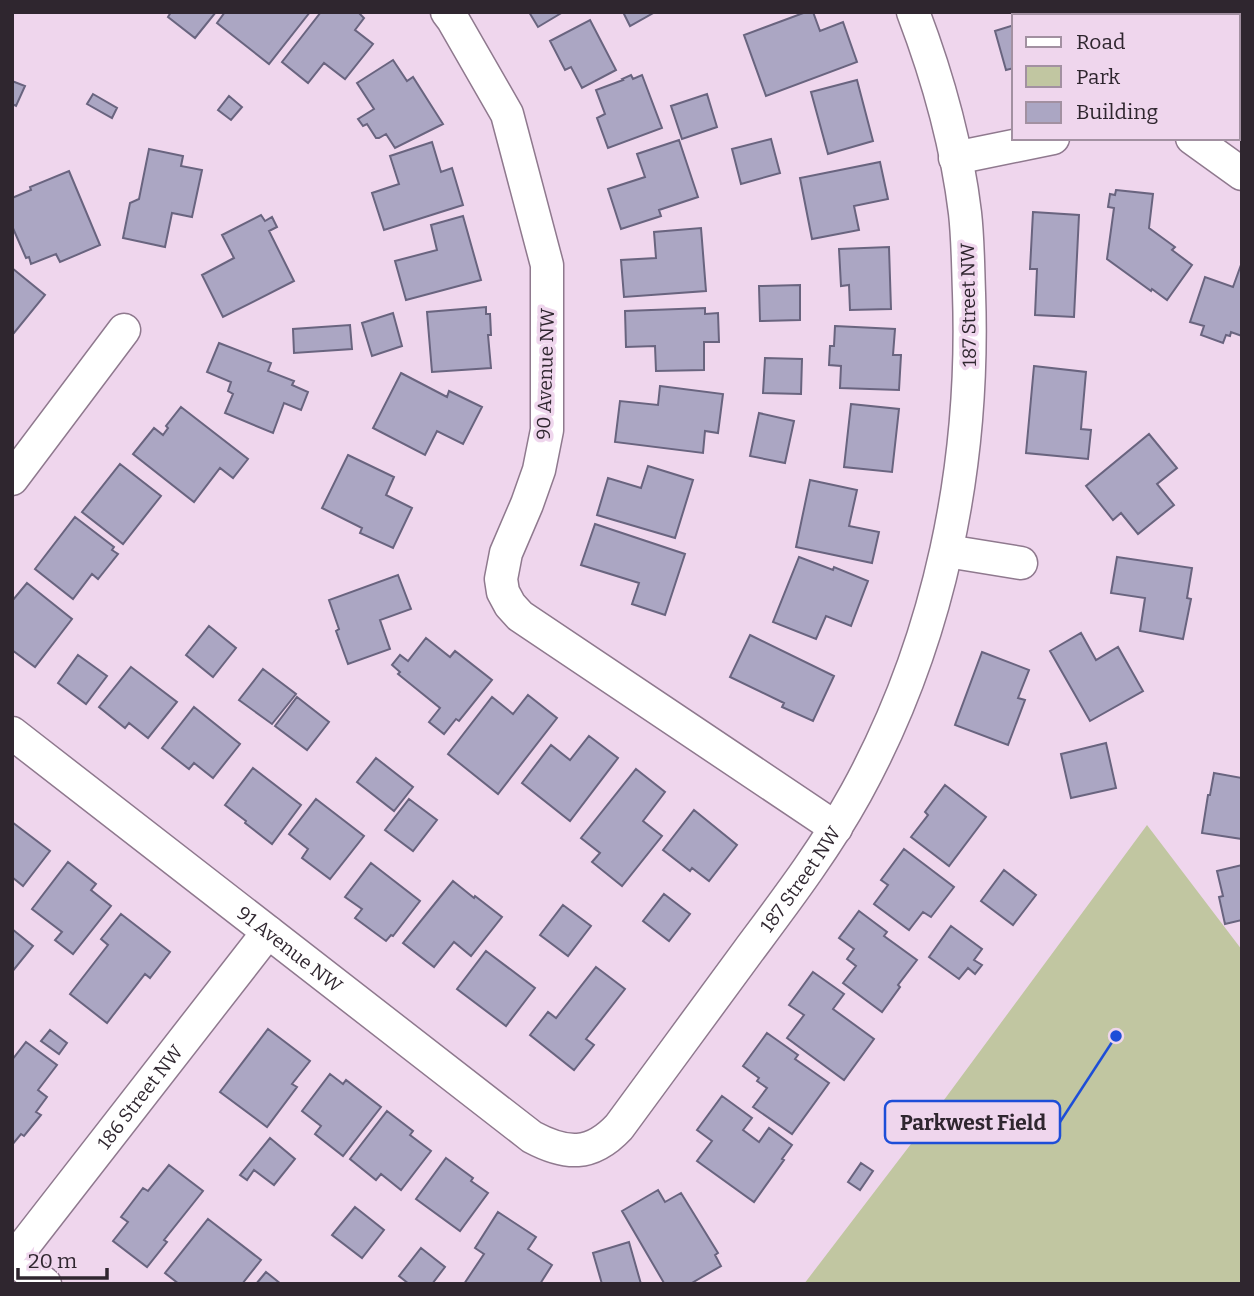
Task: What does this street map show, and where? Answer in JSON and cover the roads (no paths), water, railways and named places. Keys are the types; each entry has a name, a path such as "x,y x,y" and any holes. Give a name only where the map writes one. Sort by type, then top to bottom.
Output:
{"street":[{"name":"90 Avenue NW","path":"447,12 507,114 547,265 547,430 539,470 506,553 501,579 509,605 520,616 836,828"},
{"name":"187 Street NW","path":"573,1150 599,1145 618,1127 800,881 836,828 893,718 927,626 947,551 958,495 969,388 970,334 965,213 937,82 913,12"},
{"path":"955,158 1043,140"},
{"path":"1195,140 1242,174"},
{"path":"12,479 124,330"},
{"path":"947,551 1021,563"},
{"name":"91 Avenue NW","path":"12,733 533,1137 546,1144 573,1150"},
{"name":"186 Street NW","path":"13,1260 268,932"},
{"path":"13,1260 45,1284"}],"place":[{"name":"Parkwest Field","path":"1116,1036"}]}
